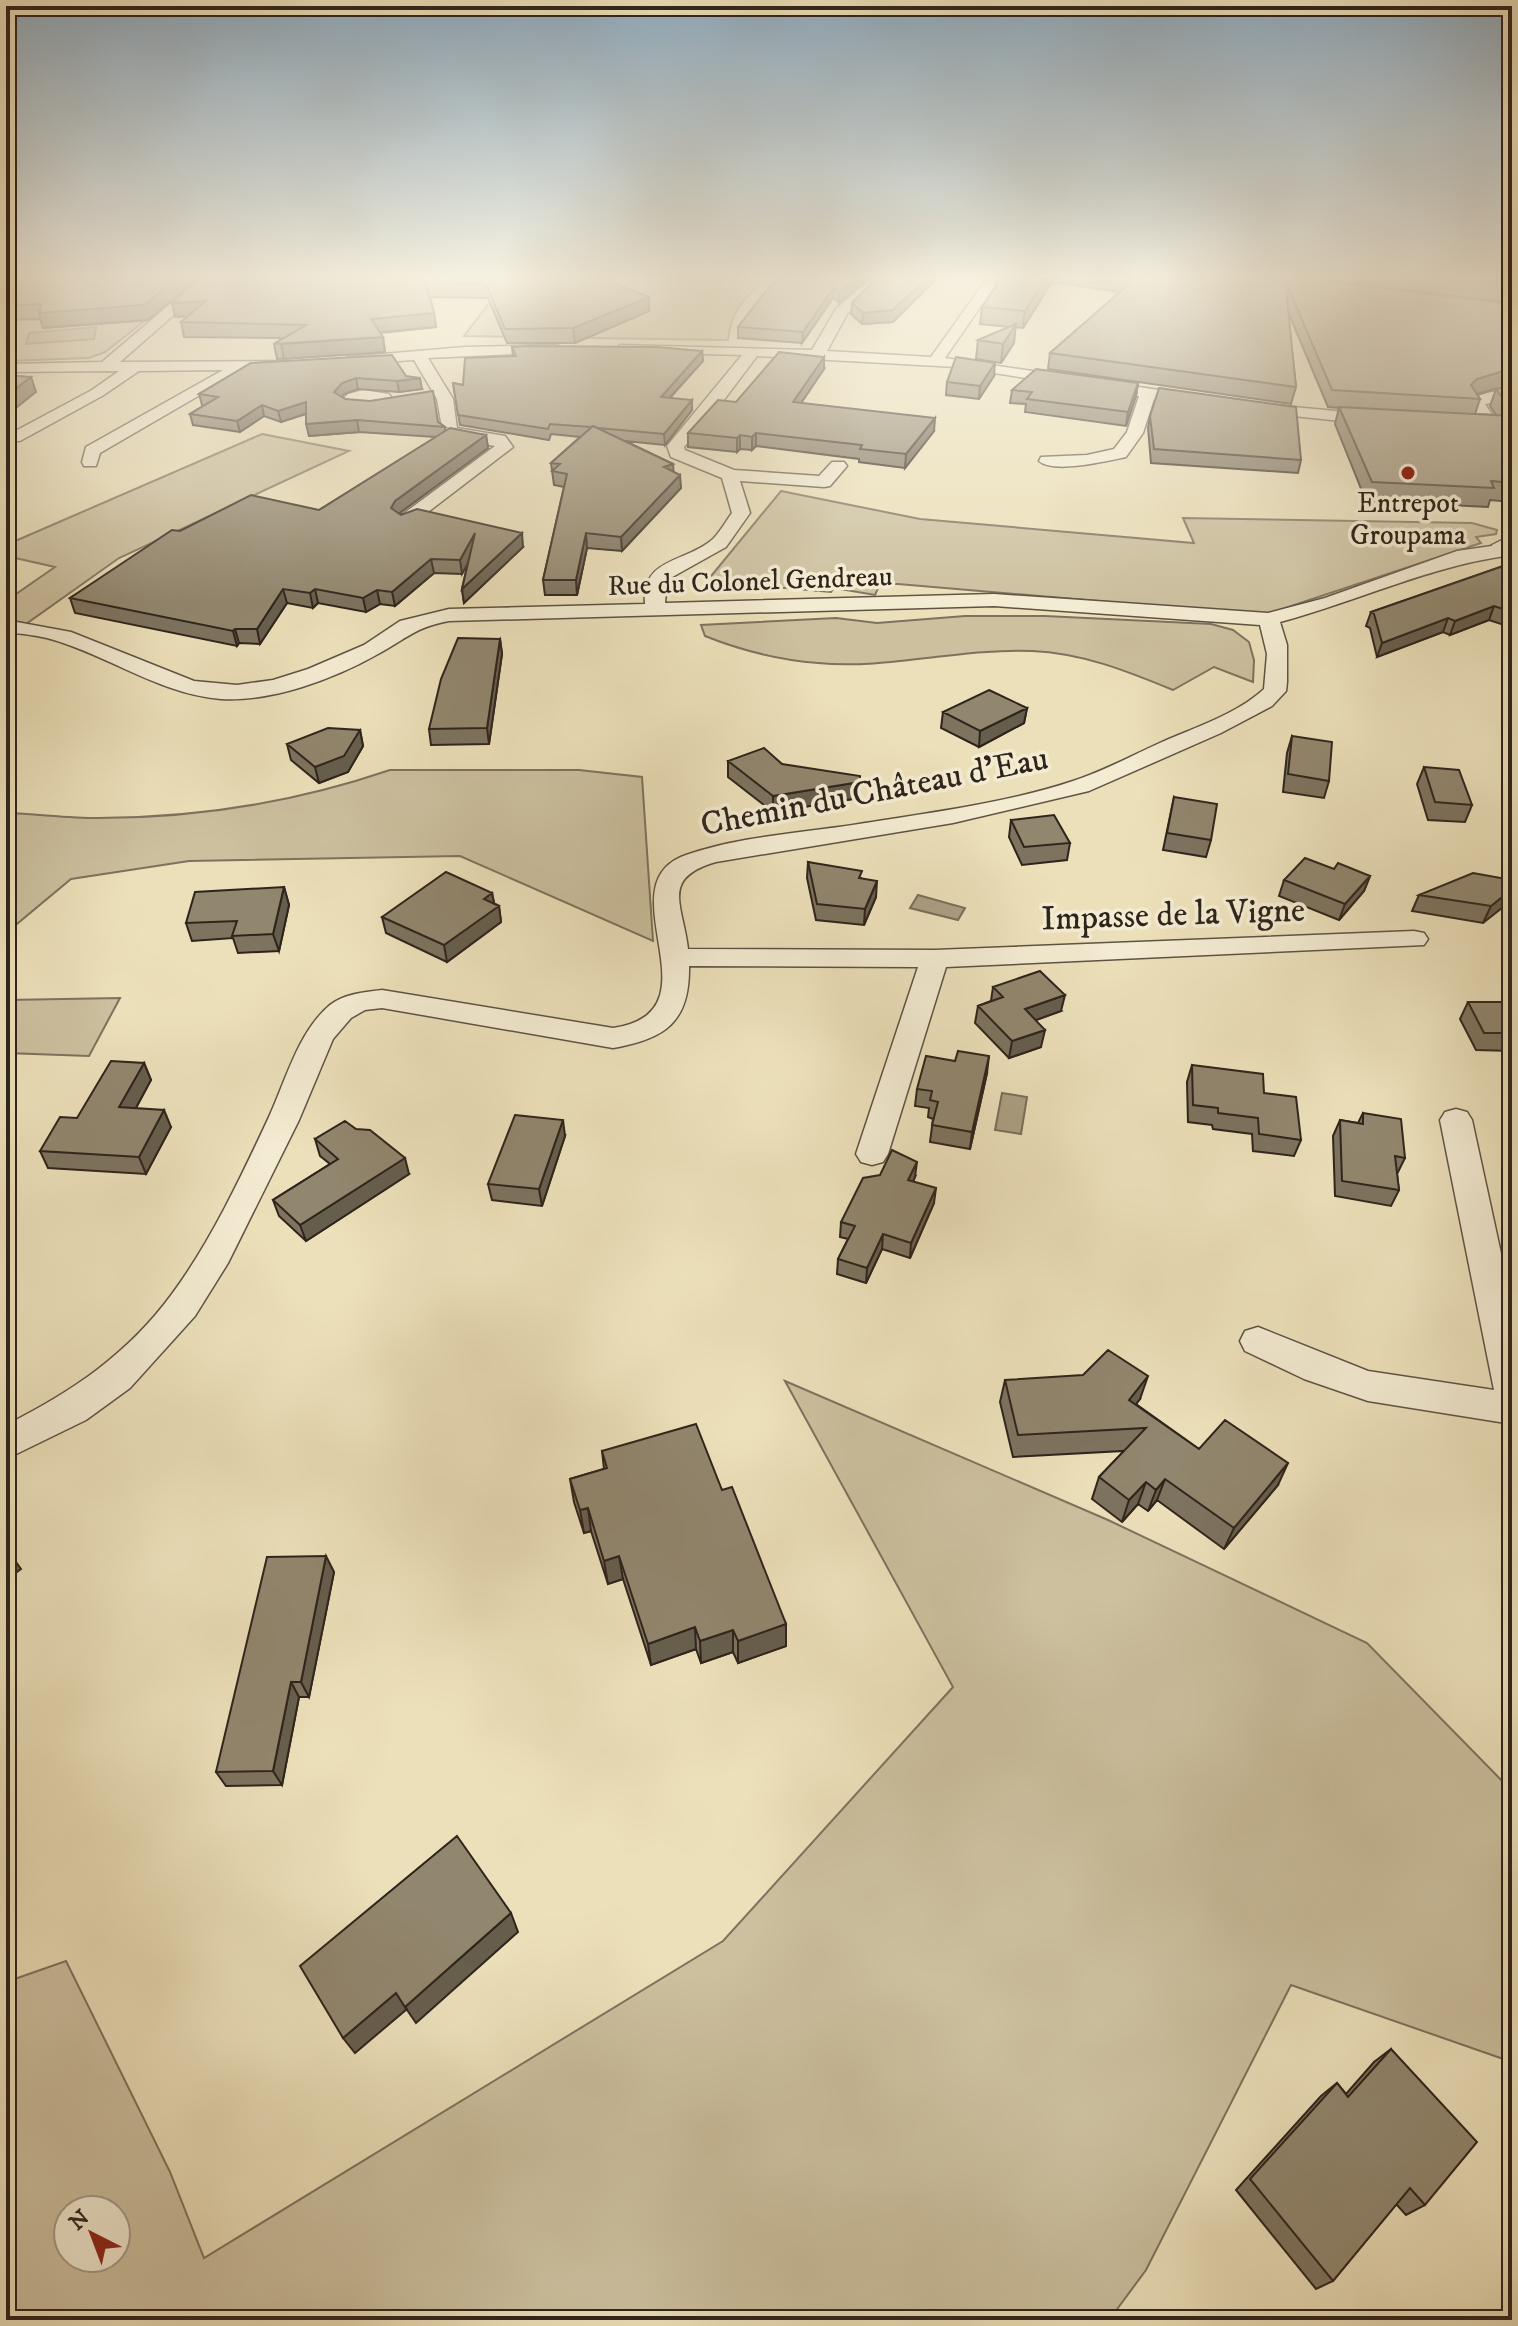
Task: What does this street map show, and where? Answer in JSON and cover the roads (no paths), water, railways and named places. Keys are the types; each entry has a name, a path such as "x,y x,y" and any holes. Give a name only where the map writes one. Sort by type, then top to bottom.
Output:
{"street":[{"path":"10,432 33,427 110,386"},
{"path":"90,462 92,451 207,386"},
{"path":"405,521 505,447 499,440 454,434 449,430 450,412 432,386"},
{"path":"727,386 675,446 677,453 730,475 824,482 838,466"},
{"path":"1104,386 1210,402"},
{"path":"1047,461 1087,460 1120,453 1135,433 1148,393"},
{"path":"1491,425 1476,403 1481,399 1512,395"},
{"path":"1239,406 1398,422"},
{"path":"1474,425 1512,426"},
{"path":"656,610 654,590 658,577 719,543 741,513 730,475"},
{"name":"Rue du Colonel Gendreau","path":"6,626 61,633 156,677 189,687 234,692 272,686 357,657 404,626 432,618 994,600 1268,619 1332,602 1464,555 1507,545"},
{"name":"Chemin du Château d'Eau","path":"6,1443 73,1409 117,1377 183,1306 211,1263 283,1120 320,1035 341,1011 359,1002 401,1000 599,1036 631,1038 651,1031 666,1017 674,999 676,957 665,891 670,877 680,868 714,855 1005,806 1081,786 1120,771 1246,712 1275,691 1277,651 1268,619"},
{"name":"Impasse de la Vigne","path":"676,957 935,959 1414,939"},
{"path":"872,1154 935,959"},
{"path":"1456,1120 1512,1388"},
{"path":"1258,1341 1317,1368 1368,1386 1512,1408"}],"place":[{"name":"Entrepot Groupama","path":"1408,473"}]}
